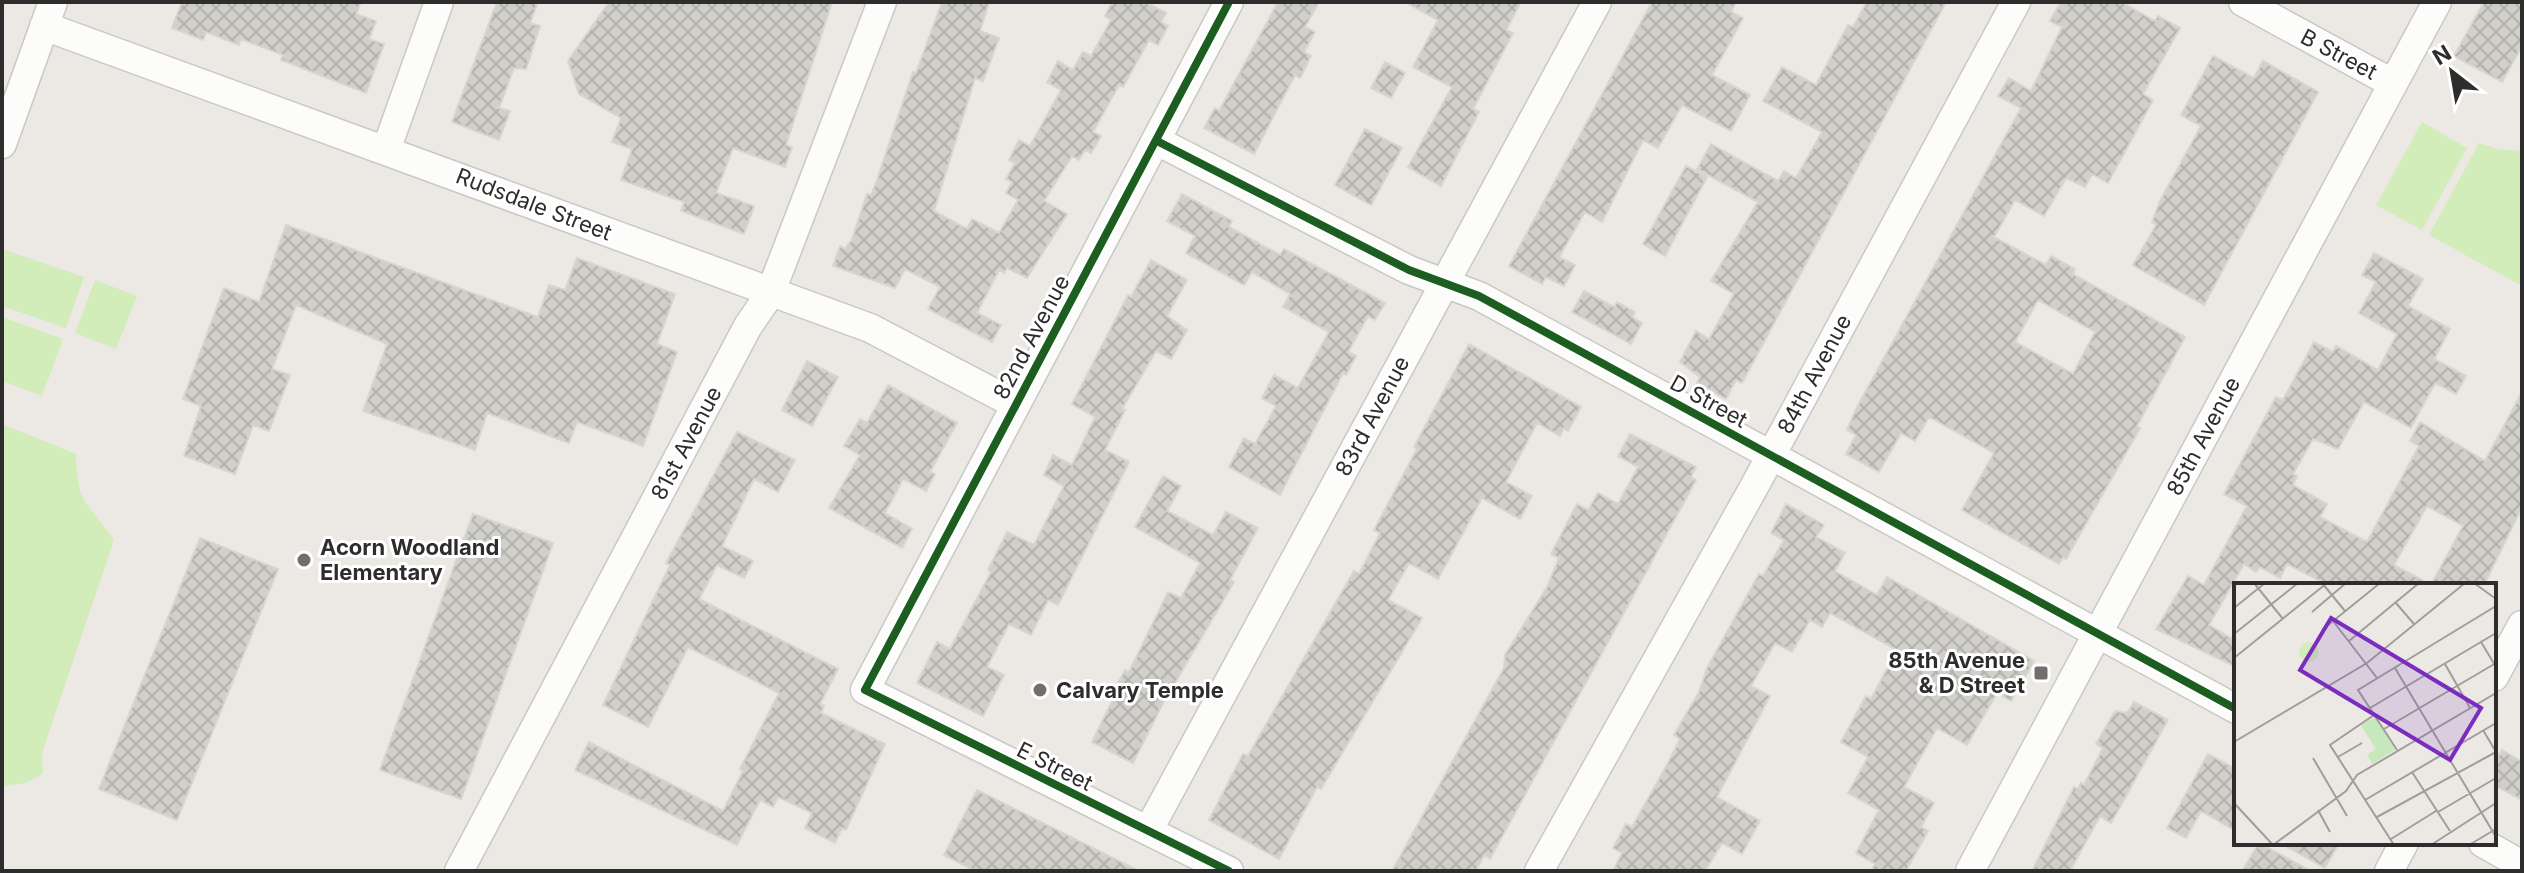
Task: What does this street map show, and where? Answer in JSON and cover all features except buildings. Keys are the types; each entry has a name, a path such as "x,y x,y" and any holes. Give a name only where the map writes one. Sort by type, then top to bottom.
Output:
{"street":[{"path":"386,150 439,2"},
{"name":"81st Avenue","path":"459,871 748,326 770,294 882,2"},
{"name":"82nd Avenue","path":"865,690 1229,2"},
{"name":"83rd Avenue","path":"1148,831 1597,2"},
{"name":"84th Avenue","path":"1539,871 1771,455 2016,2"},
{"name":"B Street","path":"2243,2 2392,83"},
{"name":"85th Avenue","path":"1970,871 2437,2"},
{"path":"2,144 48,14"},
{"name":"Rudsdale Street","path":"48,14 386,150 770,294 870,328 1015,404"},
{"name":"D Street","path":"1157,141 1409,270 1479,296 2234,708"},
{"path":"2496,673 2522,625"},
{"name":"E Street","path":"865,690 1229,871"},
{"path":"2389,871 2403,845"},
{"path":"2487,845 2522,865"}],"green space":[{"path":"2422,122 2467,148 2422,230 2376,205"},
{"path":"2479,143 2498,149 2522,151 2522,286 2429,235"},
{"path":"2,249 84,277 66,328 2,306"},
{"path":"95,280 137,296 116,349 75,333"},
{"path":"2,317 63,339 42,396 2,381"},
{"path":"2,424 76,454 81,494 114,540 42,753 43,774 25,783 2,786"}],"cycle path":[{"path":"1229,2 865,690 1229,871"},
{"path":"1157,141 1409,270 1479,296 2234,708"}],"place":[{"name":"Acorn Woodland Elementary","path":"304,560"},
{"name":"85th Avenue & D Street","path":"2041,673"},
{"name":"Calvary Temple","path":"1040,690"}]}
